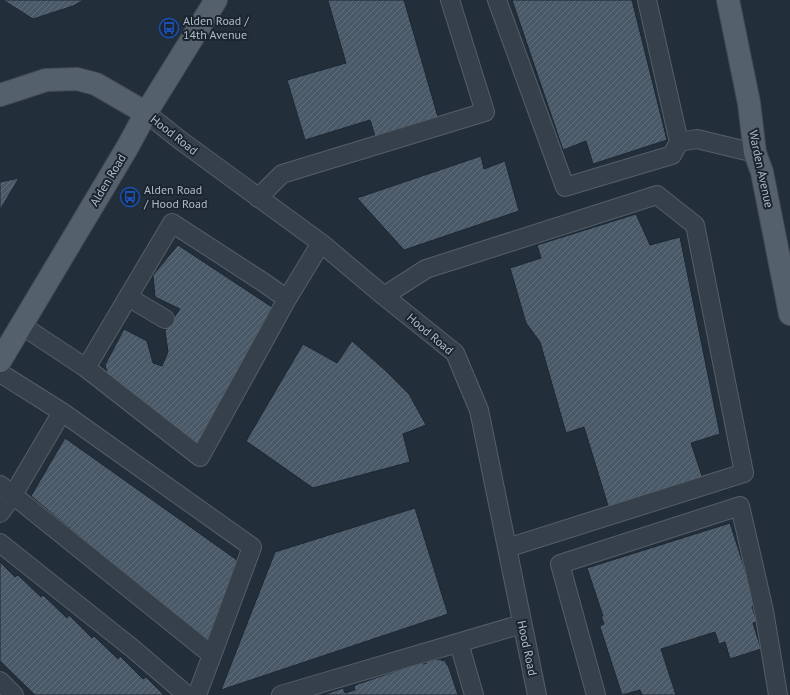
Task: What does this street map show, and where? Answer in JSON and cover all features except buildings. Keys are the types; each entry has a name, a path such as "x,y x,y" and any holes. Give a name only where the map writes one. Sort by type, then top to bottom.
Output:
{"main road":[{"name":"Alden Road","path":"0,361 127,148 146,113 216,0"},
{"name":"Warden Avenue","path":"728,0 749,103 755,153 762,172 790,314"},
{"path":"0,95 46,80 77,79 96,84 146,113"}],"street":[{"path":"258,198 282,174 485,112 450,0"},
{"path":"497,0 565,187 672,155 679,142 647,0"},
{"name":"Hood Road","path":"146,113 258,198 321,243 455,354 479,410 537,695"},
{"path":"679,142 697,139 755,153"},
{"path":"384,296 426,269 656,195 694,225 744,473 507,548"},
{"path":"86,368 172,223 287,299"},
{"path":"21,325 86,368 200,457 287,299 321,243"},
{"path":"128,297 165,319"},
{"path":"0,373 62,412 252,547 197,695"},
{"path":"0,513 7,490 62,412"},
{"path":"7,490 212,655"},
{"path":"593,694 560,564 740,506 764,611 778,695"},
{"path":"0,543 132,648 187,695"},
{"path":"281,695 522,624"},
{"path":"460,642 474,695"},
{"path":"0,681 14,695"}],"place":[{"name":"Alden Road / 14th Avenue","path":"169,28"},
{"name":"Alden Road / Hood Road","path":"130,197"}]}
